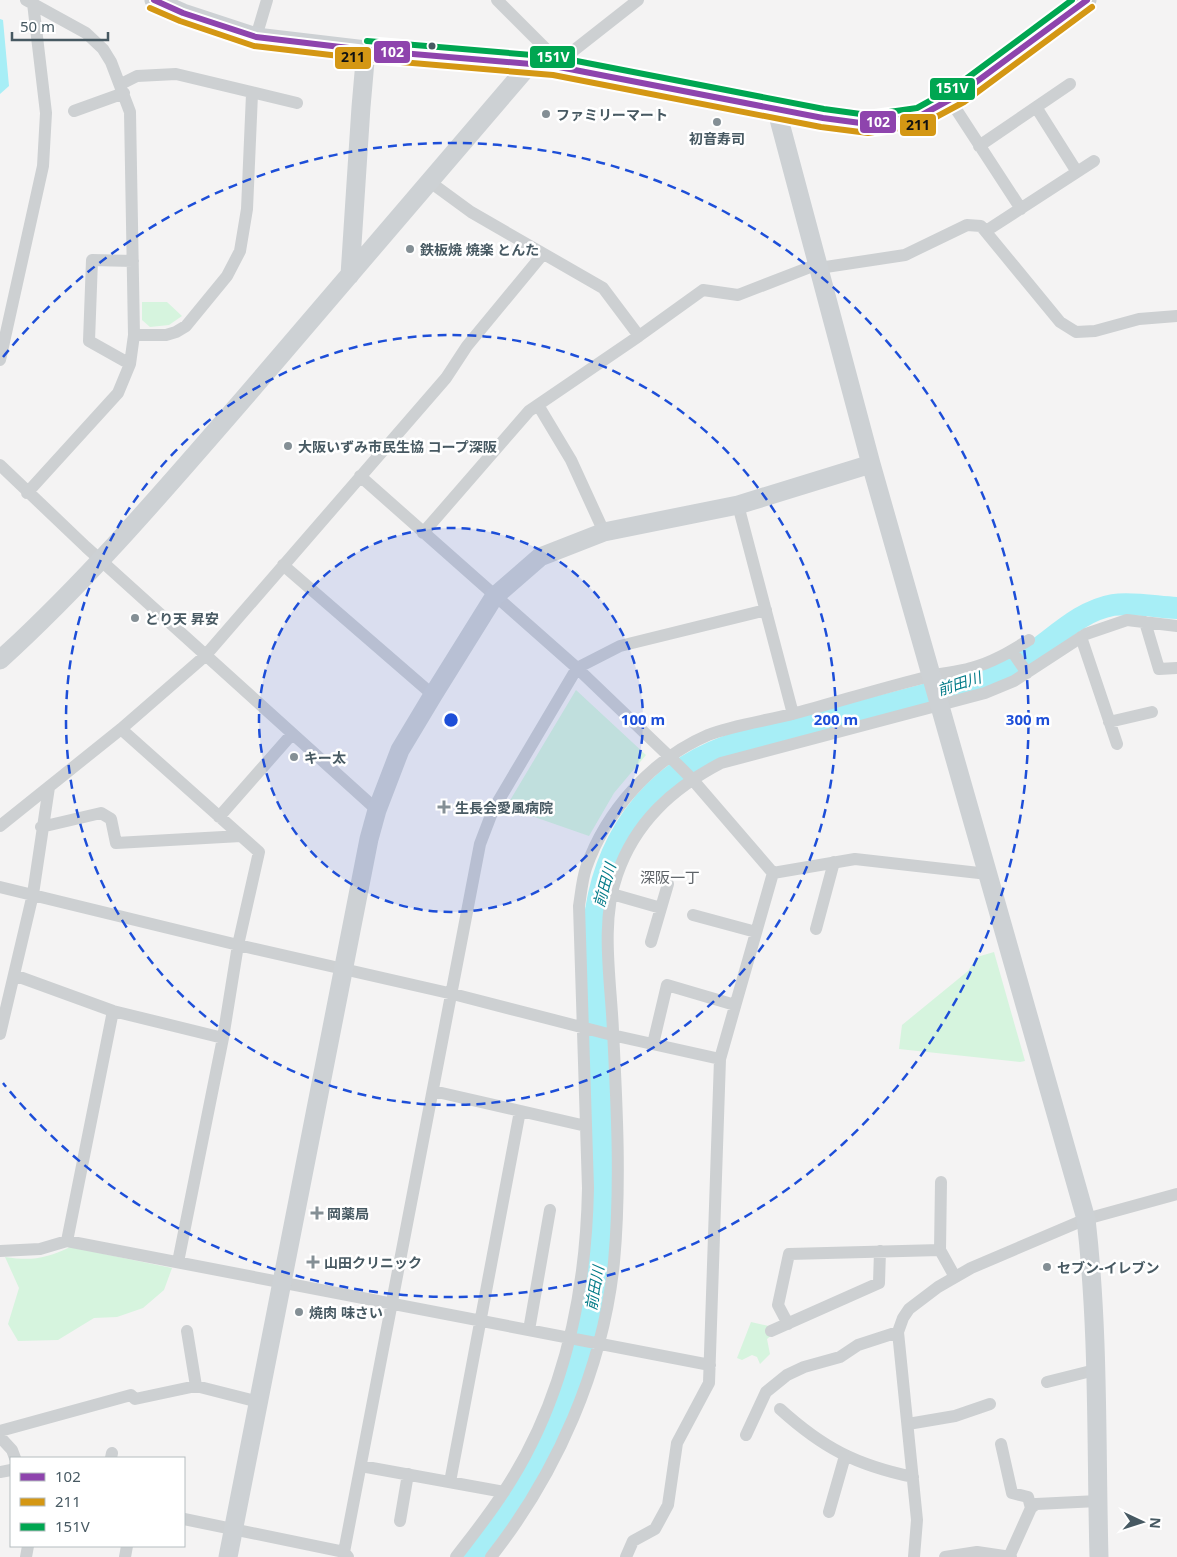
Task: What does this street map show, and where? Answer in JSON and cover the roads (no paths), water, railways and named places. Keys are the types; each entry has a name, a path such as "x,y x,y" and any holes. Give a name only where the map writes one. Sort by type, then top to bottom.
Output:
{"street":[{"path":"154,0 183,14 256,37 366,50 530,64 556,64 776,108 868,124 920,116 950,100 1086,0"},
{"path":"256,37 267,0"},
{"path":"497,0 556,64"},
{"path":"556,64 638,0"},
{"path":"27,493 118,393 130,364 134,335 130,112 123,89 105,52 86,33 29,2"},
{"path":"0,360 43,166 46,114 29,2"},
{"path":"350,275 366,50"},
{"path":"0,660 33,630 100,560 350,275 530,64"},
{"path":"74,111 123,89 137,76 176,74 252,94 297,103"},
{"path":"979,146 1070,84"},
{"path":"134,335 166,334 176,332 186,326 227,276 240,251 247,209 252,94"},
{"path":"950,100 1021,209"},
{"path":"1036,107 1077,172"},
{"path":"776,108 939,705 1086,1219 1090,1255 1095,1370 1099,1557"},
{"path":"986,231 1094,162"},
{"path":"430,182 471,212 603,288 639,336"},
{"path":"423,533 529,411 703,290 738,295 818,266 905,255 967,225 981,226 1060,322 1076,332 1095,331 1140,318 1177,316"},
{"path":"0,826 122,729 205,656 446,378 467,346 543,254"},
{"path":"130,364 89,341 92,260 133,262"},
{"path":"538,405 571,460 604,532"},
{"path":"228,1557 369,839 377,810 400,750 494,597 540,557 604,532 738,505 872,464"},
{"path":"0,465 27,493 100,560 377,810"},
{"path":"360,476 494,597 577,668 670,757 692,779 772,872"},
{"path":"738,505 793,714"},
{"path":"283,565 433,695"},
{"path":"185,1519 234,1528 346,1554 391,1302 453,994 480,844 493,810 577,668 620,646 766,610"},
{"path":"491,1557 525,1511 546,1475 570,1424 599,1344 613,1265 617,1223 613,1036 608,927 616,876 640,828 657,808 692,779 721,763 985,694 1014,681 1081,637 1126,620 1177,626"},
{"path":"1145,622 1159,669 1177,668"},
{"path":"1081,637 1117,744"},
{"path":"456,1557 504,1492 540,1422 558,1378 570,1338 583,1270 587,1233 586,1126 579,906 586,869 601,835 618,808 638,784 670,757 707,736 732,727 793,714 931,676 972,668 1029,640"},
{"path":"1012,650 1026,673"},
{"path":"1109,722 1152,712"},
{"path":"122,729 259,852 238,945 223,1038 178,1262"},
{"path":"219,817 292,734"},
{"path":"0,1034 33,894 41,826 48,787"},
{"path":"41,826 102,813 111,819 116,843 241,836"},
{"path":"772,872 855,859 988,874"},
{"path":"816,929 834,862"},
{"path":"626,1557 633,1541 655,1529 668,1505 677,1443 709,1383 720,1059 772,872"},
{"path":"651,942 668,884"},
{"path":"0,886 238,945 453,994 613,1036 720,1059"},
{"path":"612,894 661,908"},
{"path":"693,915 756,932"},
{"path":"14,975 113,1011 223,1038"},
{"path":"653,1044 667,985 735,1004"},
{"path":"67,1241 113,1011"},
{"path":"433,1091 586,1126"},
{"path":"450,1482 520,1111"},
{"path":"941,1182 940,1250 955,1277"},
{"path":"914,1557 917,1520 898,1332 909,1308 955,1277 1086,1219 1177,1194"},
{"path":"529,1330 550,1210"},
{"path":"0,1251 40,1249 67,1241 710,1365"},
{"path":"788,1324 778,1305 789,1254 940,1250"},
{"path":"771,1331 880,1283 880,1251"},
{"path":"187,1331 196,1386"},
{"path":"746,1435 766,1392 787,1375 804,1367 840,1357 858,1345 898,1332"},
{"path":"1047,1382 1095,1370"},
{"path":"0,1431 131,1395 135,1399 196,1386 259,1402"},
{"path":"908,1424 955,1416 990,1404"},
{"path":"780,1409 804,1430 845,1456 877,1470 913,1477"},
{"path":"0,1437 12,1450 15,1457"},
{"path":"1001,1444 1012,1492 1028,1498 1032,1508"},
{"path":"829,1512 845,1456"},
{"path":"361,1466 504,1492"},
{"path":"400,1521 408,1474"},
{"path":"945,1557 977,1552 1010,1557 1032,1508 1036,1504 1098,1501"}],"water":[{"path":"0,19 3,20 9,86 0,94"}],"waterway":[{"name":"前田川","path":"474,1557 523,1485 548,1439 578,1361 593,1300 601,1241 602,1201 594,926 599,896 607,868 618,841 633,817 651,795 673,776 697,760 735,743 909,699 982,677 1019,661 1071,624 1098,609 1113,605 1129,604 1177,608"}],"place":[{"name":"ファミリーマート","path":"546,114"},
{"name":"初音寿司","path":"717,122"},
{"name":"鉄板焼 焼楽 とんた","path":"410,249"},
{"name":"大阪いずみ市民生協 コープ深阪","path":"288,446"},
{"name":"とり天 昇安","path":"135,618"},
{"name":"キー太","path":"294,757"},
{"name":"生長会愛風病院","path":"444,807"},
{"name":"岡薬局","path":"317,1213"},
{"name":"山田クリニック","path":"313,1262"},
{"name":"セブン-イレブン","path":"1047,1267"},
{"name":"焼肉 味さい","path":"299,1312"}],"district":[{"name":"深阪一丁","path":"670,877"}]}
